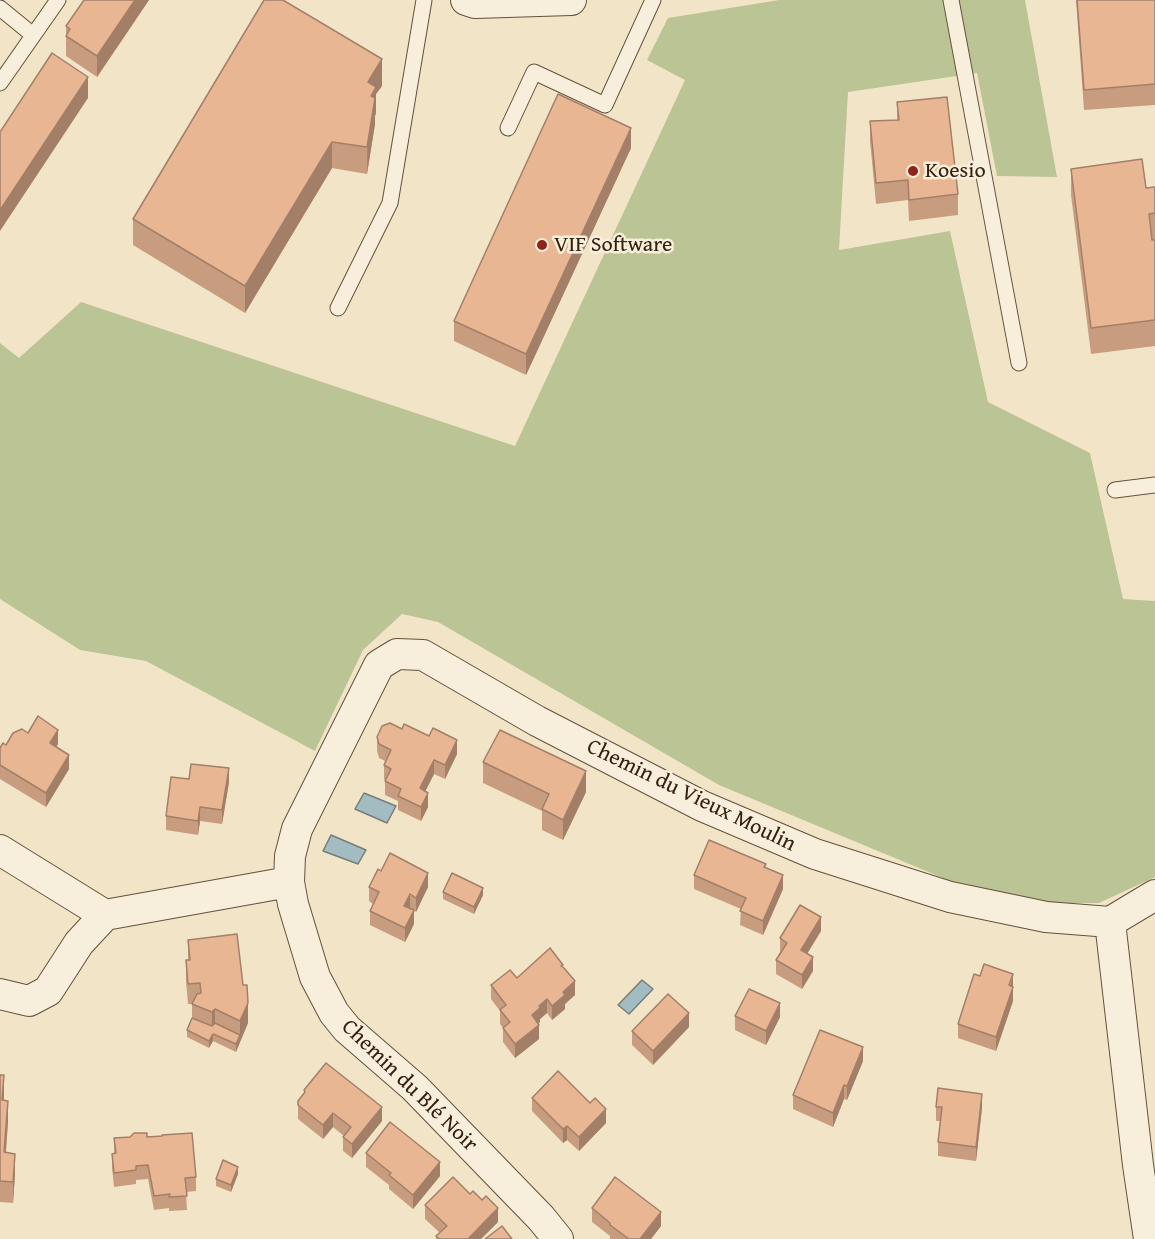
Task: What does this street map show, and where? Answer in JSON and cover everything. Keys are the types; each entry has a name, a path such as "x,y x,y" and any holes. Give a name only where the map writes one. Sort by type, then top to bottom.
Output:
{"street":[{"path":"466,0 475,3 571,0"},
{"name":"Chemin du Blé Noir","path":"397,654 379,665 297,829 290,856 289,882 315,977 334,1013 347,1029 415,1088 541,1218 558,1239"},
{"name":"Chemin du Vieux Moulin","path":"397,654 423,655 537,721 702,806 815,855 950,897 1046,917 1110,922"},
{"path":"0,850 105,915"},
{"path":"0,994 29,1001 48,992 79,943 105,915 289,882"},
{"path":"1149,1239 1138,1165 1110,922 1155,895"}],"lane":[{"path":"0,83 58,0"},
{"path":"338,308 390,203 424,0"},
{"path":"508,128 534,72 605,105 653,0"},
{"path":"951,0 1019,363"},
{"path":"0,8 33,35"},
{"path":"1115,490 1155,485"}],"green space":[{"path":"779,0 1025,0 1057,177 997,176 977,73 848,92 839,250 950,231 988,402 1090,453 1123,599 1155,601 1155,877 1099,903 1040,903 967,888 719,785 438,622 402,614 363,650 315,751 146,661 80,650 0,599 0,343 19,358 81,302 515,446 685,80 647,60 668,18"}],"water":[{"path":"364,793 396,806 387,823 355,809"},
{"path":"331,835 366,850 358,864 323,851"},
{"path":"642,980 653,989 629,1014 618,1005"}],"building":[{"path":"84,0 135,0 97,56 66,36 70,29 66,26"},
{"path":"264,0 283,0 382,59 368,82 376,87 371,96 375,98 367,147 332,142 245,286 133,219"},
{"path":"1077,0 1155,0 1155,84 1084,90"},
{"path":"52,53 88,77 0,210 0,132"},
{"name":"VIF Software","path":"558,94 631,128 526,354 454,321"},
{"name":"Koesio","path":"947,97 958,194 909,200 908,180 876,183 870,121 899,120 897,102"},
{"path":"1142,159 1146,188 1155,187 1155,213 1149,214 1152,240 1155,240 1155,320 1091,328 1071,169"},
{"path":"38,716 58,730 50,743 69,755 46,793 0,765 0,748 3,743 6,745 13,733 22,729 28,733"},
{"path":"390,723 402,729 404,724 429,736 433,728 457,740 445,765 434,760 420,788 428,793 421,807 398,796 401,789 385,781 391,769 384,765 391,750 379,744 377,737 382,726"},
{"path":"500,730 586,771 563,820 542,809 549,794 483,762"},
{"path":"191,764 229,768 222,810 200,807 198,821 166,816 171,777 189,779"},
{"path":"709,840 766,864 764,867 783,875 763,921 740,911 746,898 694,875"},
{"path":"390,853 428,873 416,898 410,894 404,906 414,910 405,928 370,911 379,892 369,887 378,869 381,871"},
{"path":"452,873 483,888 474,907 443,892"},
{"path":"800,905 821,917 801,950 813,957 802,975 776,960 787,943 780,938"},
{"path":"237,934 243,985 247,985 248,1003 240,1021 215,1009 212,1012 192,1004 197,994 201,993 200,983 188,984 186,960 190,960 188,940"},
{"path":"550,948 563,965 561,966 575,981 563,992 565,995 552,1006 547,999 539,1006 540,1008 532,1015 539,1025 515,1044 503,1028 510,1022 500,1010 506,1005 491,985 510,970 517,978"},
{"path":"984,964 1013,974 1009,985 1013,987 996,1037 958,1024 974,974 980,976"},
{"path":"749,989 780,1003 766,1031 735,1016"},
{"path":"668,994 689,1013 653,1051 632,1031"},
{"path":"192,1018 212,1026 215,1023 240,1035 236,1044 213,1034 209,1041 187,1030"},
{"path":"820,1030 863,1047 833,1113 793,1095"},
{"path":"326,1063 382,1107 352,1144 343,1137 351,1127 333,1113 323,1125 298,1105 304,1090"},
{"path":"558,1071 590,1103 595,1098 606,1109 579,1137 567,1126 563,1129 532,1098"},
{"path":"0,1075 4,1075 2,1100 8,1101 4,1152 15,1154 13,1182 0,1181"},
{"path":"938,1088 982,1094 976,1147 938,1142 942,1107 936,1107"},
{"path":"390,1122 440,1162 413,1195 366,1153"},
{"path":"134,1133 147,1133 147,1137 192,1133 196,1177 185,1178 187,1196 169,1197 170,1194 154,1196 148,1165 136,1166 136,1170 114,1173 112,1154 116,1153 114,1138 130,1137"},
{"path":"223,1160 238,1167 231,1185 216,1179"},
{"path":"453,1177 470,1194 473,1191 482,1200 486,1196 498,1208 468,1239 439,1239 436,1236 447,1226 425,1205"},
{"path":"615,1177 661,1212 640,1239 629,1239 592,1208"},
{"path":"502,1226 512,1239 485,1239"}],"place":[{"name":"Koesio","path":"913,171"},
{"name":"VIF Software","path":"542,245"}]}
